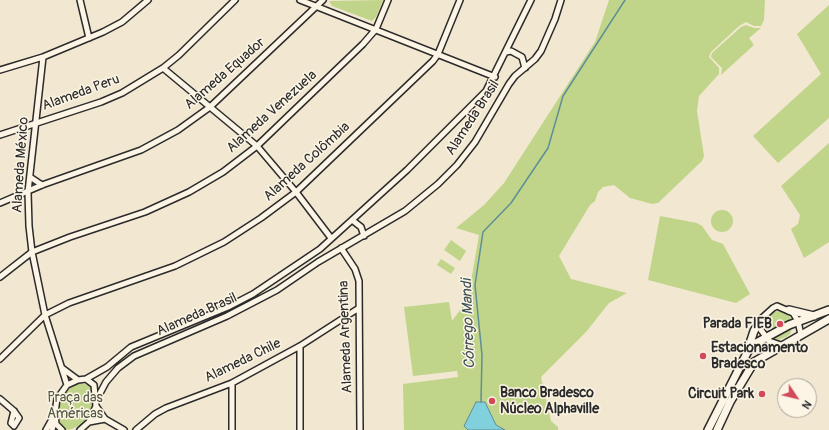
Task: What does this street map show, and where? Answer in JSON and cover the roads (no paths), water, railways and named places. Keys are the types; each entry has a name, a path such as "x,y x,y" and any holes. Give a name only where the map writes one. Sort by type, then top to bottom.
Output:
{"main road":[{"path":"789,310 814,316"},
{"path":"748,351 756,343 798,321 829,310"},
{"path":"713,420 718,427 751,365 781,345 829,319"},
{"path":"708,430 748,351 754,331 760,322"}],"street":[{"path":"80,0 89,38"},
{"path":"0,70 43,57 89,38 122,22 142,3 148,0"},
{"name":"Alameda Peru","path":"0,135 101,102 122,93 163,68 179,55 235,0"},
{"path":"300,0 495,77"},
{"name":"Alameda Equador","path":"0,203 30,189 141,150 178,130 210,107 323,0"},
{"name":"Alameda Venezuela","path":"0,277 32,252 70,237 145,212 189,192 222,172 257,146 363,44 376,29 388,0"},
{"name":"Alameda Colômbia","path":"0,359 45,315 69,303 182,262 224,242 261,218 296,192 409,86 438,54 460,0"},
{"name":"Alameda Brasil","path":"86,379 107,366 131,347 228,307 271,283 312,255 352,220 473,106 486,91 495,77 531,0"},
{"name":"Alameda Brasil","path":"97,399 106,382 118,368 134,356 221,319 277,290 318,262 405,211 438,184 457,165 475,142 515,76 535,59 546,42 561,0"},
{"path":"506,52 512,51 522,56 525,68"},
{"name":"Alameda México","path":"43,57 30,177 29,226 32,252 45,315 67,385"},
{"path":"163,68 257,146 296,192 331,238"},
{"path":"30,177 42,185"},
{"path":"352,220 361,227 364,236"},
{"name":"Alameda Argentina","path":"341,248 355,269 359,281 360,430"},
{"path":"312,255 318,262"},
{"path":"781,345 772,344 765,338 761,330 760,322 768,311 777,306 789,310 798,321 801,335"},
{"name":"Alameda Chile","path":"136,430 155,414 166,408 232,383 300,346 359,308"},
{"path":"300,346 300,430"},
{"path":"61,367 78,380"},
{"path":"56,430 58,399 67,385 78,380 86,379 94,386 97,399 96,406 89,422 80,430"},
{"path":"232,383 232,430"},
{"path":"0,399 14,411"},
{"path":"96,406 105,419 124,430"},
{"path":"46,430 56,418"},
{"path":"52,430 56,418"},
{"path":"56,418 62,430"},
{"path":"89,422 105,419"}],"water":[{"path":"476,402 485,402 496,425 505,430 468,430 464,426"}],"waterway":[{"name":"Córrego Mandi","path":"481,402 482,355 475,285 483,232 511,203 548,148 563,96 625,0"}],"place":[{"name":"Parada FIEB","path":"780,324"},
{"name":"Estacionamento Bradesco","path":"703,356"},
{"name":"Circuit Park","path":"762,394"},
{"name":"Banco Bradesco Núcleo Alphaville","path":"492,401"}],"park label":[{"name":"Praça das Américas","path":"75,406"}]}
